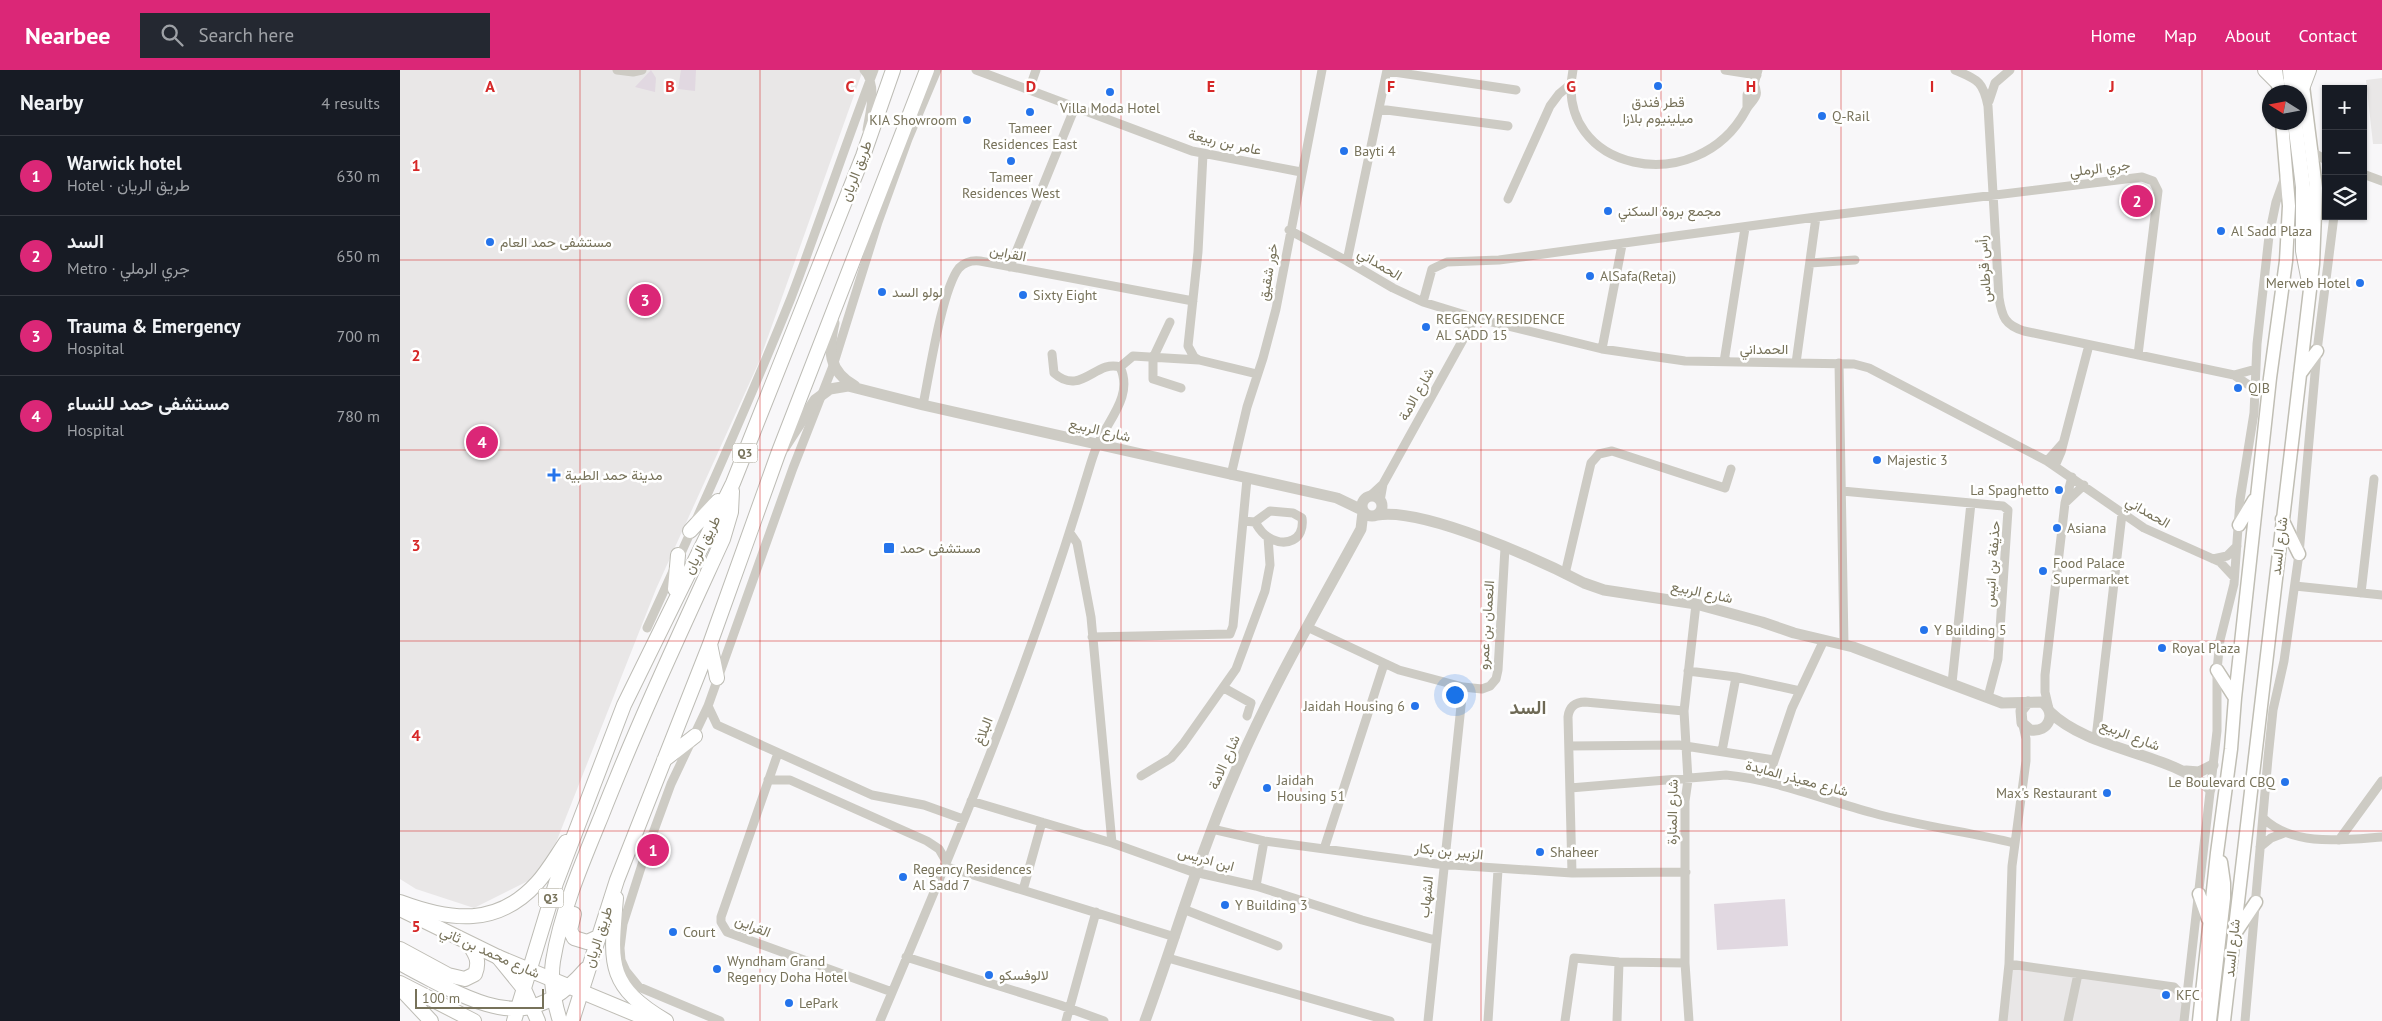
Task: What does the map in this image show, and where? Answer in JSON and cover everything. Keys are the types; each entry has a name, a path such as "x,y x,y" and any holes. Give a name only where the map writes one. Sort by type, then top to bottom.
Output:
{"main road":[{"name":"طريق الريان","path":"516,1015 550,901 576,827 624,705 733,483 863,156 893,70"},
{"name":"طريق الريان","path":"572,1021 575,989 589,964 663,760 710,644 778,454 927,70"},
{"path":"2265,70 2277,82"},
{"path":"2290,70 2296,85"},
{"name":"شارع السد","path":"2299,85 2301,70"},
{"path":"2300,85 2309,70"},
{"name":"شارع السد","path":"2224,1021 2298,376 2310,287 2316,206 2317,157 2307,121"},
{"name":"شارع السد","path":"2200,1021 2217,853 2231,749 2258,493 2286,261 2288,206 2283,130"},
{"path":"2296,130 2303,195 2303,251 2310,287"},
{"path":"2298,376 2316,351"},
{"path":"690,531 733,483"},
{"path":"560,1021 554,998 552,980 553,961 568,905 619,770 723,539 731,512 733,483"},
{"path":"2239,525 2258,493"},
{"path":"2282,519 2299,554"},
{"path":"669,610 676,583 678,555"},
{"path":"710,644 717,678"},
{"path":"2218,670 2235,698"},
{"path":"663,760 696,733"},
{"path":"598,937 587,942 578,941 572,934 570,926 598,846 619,770"},
{"path":"400,902 438,914 459,917 483,915 497,911 526,894 538,881 576,827"},
{"path":"2210,1021 2224,898 2223,875 2217,853"},
{"path":"618,880 612,949 617,974 635,1000 666,1021"},
{"path":"2199,894 2210,923"},
{"path":"2233,937 2256,902"},
{"name":"شارع محمد بن ثاني","path":"400,909 498,957 652,1021"},
{"path":"400,949 448,975 465,979 475,974 477,967 478,958 469,944"},
{"path":"498,957 524,989 534,1007 538,1021"},
{"path":"400,963 480,1004 516,1015 575,989"},
{"path":"400,983 474,1021"},
{"path":"400,988 431,1021"}],"street":[{"path":"617,70 633,72 642,70"},
{"path":"863,156 872,95 870,80 864,70"},
{"name":"طريق الريان","path":"647,628 678,555 710,491 764,364 829,198 840,160 874,70"},
{"name":"طريق الريان","path":"720,1021 639,986 626,971 621,960 620,935 671,784 708,706 823,394 878,222 908,139 937,70"},
{"name":"عامر بن ربيعة","path":"976,70 1203,154 1301,172"},
{"path":"1029,90 1036,70"},
{"name":"خور شقيق","path":"1231,475 1247,407 1276,309 1289,230 1322,70"},
{"path":"1347,260 1387,70 1516,90"},
{"path":"1573,70 1571,84 1573,102 1579,120 1595,142 1618,157 1647,164 1679,163 1708,152 1732,132 1747,107 1747,95 1756,77 1724,70"},
{"name":"رأس قرطاس","path":"1955,70 1980,82 1984,88 1988,106 1999,298 2004,320 2014,328 2024,331 2234,375"},
{"name":"رأس قرطاس","path":"1988,106 1995,83 2010,70"},
{"path":"1508,200 1550,106 1559,94 1571,84"},
{"path":"1010,267 1075,107"},
{"path":"1379,109 1508,126"},
{"path":"1199,360 1194,357 1188,346 1198,252 1203,154"},
{"path":"2299,164 2308,168 2317,157"},
{"name":"شارع السد","path":"2184,1021 2218,713 2220,640 2234,577 2240,500 2253,425 2256,369 2269,236 2276,202 2286,174"},
{"path":"2366,175 2382,181"},
{"name":"جري الرملي","path":"1994,196 2134,178 2147,178 2153,181 2158,191 2158,198 2138,355"},
{"path":"1423,302 1430,274 1434,266 1440,264 1500,260 1622,245 1816,217 1994,196"},
{"path":"1796,363 1816,217"},
{"name":"شارع السد","path":"2245,1021 2274,710 2284,661 2299,554 2316,351 2333,220"},
{"path":"1724,362 1745,228"},
{"name":"الحمداني","path":"1289,230 1347,260 1392,288 1423,302 1475,318 1602,349 1646,357 1724,362 1840,363 1869,368 2051,464 2144,528 2213,559 2225,566 2234,577"},
{"path":"1602,349 1622,245"},
{"path":"1810,263 1854,260"},
{"name":"القراين","path":"923,405 940,322 959,268 974,261 1193,301"},
{"path":"833,366 829,347 838,296"},
{"name":"شارع الامة","path":"1145,1021 1212,830 1234,775 1269,699 1383,484 1475,318"},
{"path":"1170,322 1154,358 1153,379 1181,388"},
{"path":"2051,464 2063,443 2089,345"},
{"path":"1052,354 1054,374 1073,381 1082,381 1100,369 1114,365 1120,367 1133,356 1199,360 1258,374"},
{"path":"1840,363 1844,644"},
{"name":"شارع الربيع","path":"833,366 846,380 857,387"},
{"name":"البلاغ","path":"880,1021 963,819 1050,596 1097,444 1109,420 1116,413 1121,403 1124,374 1120,367"},
{"path":"2234,375 2256,369"},
{"path":"2234,375 2256,390"},
{"name":"شارع الربيع","path":"778,454 790,440 809,407 823,394 838,386 857,387 923,405 1372,506 1395,514 1465,531 1604,590 1696,604 1844,644 2002,703 2022,724"},
{"path":"1565,574 1591,462 1599,454 1612,451 1725,488 1731,470"},
{"path":"2026,761 2042,729 2049,721 2045,675 2065,503 2072,477"},
{"path":"2361,593 2374,478"},
{"path":"1092,637 1230,634 1233,626 1247,479"},
{"path":"2065,503 2084,485"},
{"name":"حذيفة بن انيس","path":"1842,491 2003,506 2008,510 1998,659 1995,678 1988,697"},
{"path":"1952,683 1971,503"},
{"path":"1243,521 1255,522 1270,511 1293,512 1302,518 1303,528 1299,537 1294,540 1287,541 1268,537"},
{"path":"2096,738 2122,514"},
{"path":"1141,776 1170,758 1183,744 1224,688 1246,648 1265,591 1270,565 1268,537 1255,522"},
{"path":"1070,533 1077,543 1091,616 1112,843"},
{"path":"2213,559 2227,556 2237,546"},
{"name":"النعمان بن عمرو","path":"1307,627 1384,664 1414,675 1464,687 1482,689 1490,686 1496,678 1505,548"},
{"path":"2294,586 2382,595"},
{"name":"شارع المنارة","path":"1689,1021 1686,963 1685,801 1688,780 1684,711 1696,604"},
{"path":"1767,782 1789,717 1824,640"},
{"path":"1324,849 1384,664"},
{"path":"1688,670 1736,677 1800,691"},
{"path":"1722,751 1736,677"},
{"name":"الشهاب","path":"1428,1021 1443,864 1464,687"},
{"path":"1224,688 1251,703 1247,716"},
{"path":"2003,1021 2009,964 2014,843 2026,761 2026,739 2021,711 2028,702 2037,700 2049,711"},
{"path":"1572,874 1568,713 1576,703 1585,702 1684,711"},
{"name":"شارع الربيع","path":"2002,703 2028,702"},
{"path":"708,706 717,725 872,794 924,805 963,819"},
{"name":"شارع الربيع","path":"2049,711 2071,728 2179,770 2210,789"},
{"path":"2022,724 2030,730 2042,729"},
{"path":"696,733 717,725"},
{"name":"شارع الربيع","path":"2042,729 2071,728"},
{"path":"1569,746 1685,746 1774,760"},
{"name":"القراين","path":"778,752 721,917 723,927 727,932 892,992"},
{"name":"شارع الربيع","path":"2179,770 2199,772 2212,765"},
{"name":"شارع معيذر المايدة","path":"1570,788 1688,780 1726,775 1746,777 1874,813 2014,843"},
{"path":"768,780 790,780 910,833 939,849 945,863 1023,890 1175,937"},
{"path":"2339,840 2382,781"},
{"name":"ابن ادريس","path":"970,801 1112,843 1190,871 1256,886 1362,920 1435,940"},
{"path":"2263,818 2284,833 2316,839 2382,838"},
{"path":"1023,890 1042,822"},
{"name":"الزبير بن بكار","path":"1212,830 1264,841 1498,870 1572,874 1686,872"},
{"path":"2260,847 2271,838 2284,833"},
{"path":"1256,886 1264,841"},
{"path":"1488,1021 1498,870"},
{"path":"1183,909 1278,946"},
{"path":"1066,1021 1096,912"},
{"path":"906,957 1070,1008 1104,1021"},
{"path":"1168,958 1390,1021"},
{"path":"1565,1021 1574,958 1619,962 1686,963"},
{"path":"1617,1021 1619,962"},
{"path":"2009,964 2174,987 2184,998 2186,1004"},
{"path":"2068,1021 2078,974"}],"shaded area":[{"name":"مدينة حمد الطبية","path":"400,70 863,70 759,362 656,589 544,873 474,908 416,889 400,879"},
{"path":"651,70 656,78 655,92 635,87"},
{"path":"681,70 696,70 695,91 678,89"},
{"path":"2382,78 2382,144 2373,144 2366,80"},
{"path":"1785,899 1788,946 1717,950 1714,904"},
{"path":"2012,964 2076,972 2065,1021 2005,1021"},
{"path":"2081,972 2169,987 2185,1003 2182,1021 2069,1021"}],"place":[{"name":"قطر فندق ميلينيوم بلازا","path":"1658,86"},
{"name":"Villa Moda Hotel","path":"1110,92"},
{"name":"Tameer Residences East","path":"1030,112"},
{"name":"Q-Rail","path":"1822,116"},
{"name":"KIA Showroom","path":"967,120"},
{"name":"Bayti 4","path":"1344,151"},
{"name":"Tameer Residences West","path":"1011,161"},
{"name":"السد","path":"2137,201"},
{"name":"مجمع بروة السكني","path":"1608,211"},
{"name":"Al Sadd Plaza","path":"2221,231"},
{"name":"مستشفى حمد العام","path":"490,242"},
{"name":"AlSafa(Retaj)","path":"1590,276"},
{"name":"Merweb Hotel","path":"2360,283"},
{"name":"لولو السد","path":"882,292"},
{"name":"Sixty Eight","path":"1023,295"},
{"name":"Trauma & Emergency","path":"645,300"},
{"name":"REGENCY RESIDENCE AL SADD 15","path":"1426,327"},
{"name":"QIB","path":"2238,388"},
{"name":"مستشفى حمد للنساء","path":"482,442"},
{"name":"Majestic 3","path":"1877,460"},
{"name":"مدينة حمد الطبية","path":"554,475"},
{"name":"La Spaghetto","path":"2059,490"},
{"name":"Asiana","path":"2057,528"},
{"name":"مستشفى حمد","path":"889,548"},
{"name":"Food Palace Supermarket","path":"2043,571"},
{"name":"Y Building 5","path":"1924,630"},
{"name":"Royal Plaza","path":"2162,648"},
{"name":"Jaidah Housing 6","path":"1415,706"},
{"name":"Le Boulevard CBQ","path":"2285,782"},
{"name":"Jaidah Housing 51","path":"1267,788"},
{"name":"Max's Restaurant","path":"2107,793"},
{"name":"Warwick hotel","path":"653,850"},
{"name":"Shaheer","path":"1540,852"},
{"name":"Regency Residences Al Sadd 7","path":"903,877"},
{"name":"Y Building 3","path":"1225,905"},
{"name":"Court","path":"673,932"},
{"name":"Wyndham Grand Regency Doha Hotel","path":"717,969"},
{"name":"لالوفسكو","path":"989,975"},
{"name":"KFC","path":"2166,995"},
{"name":"LePark","path":"789,1003"}],"district":[{"name":"السد","path":"1528,707"}]}
